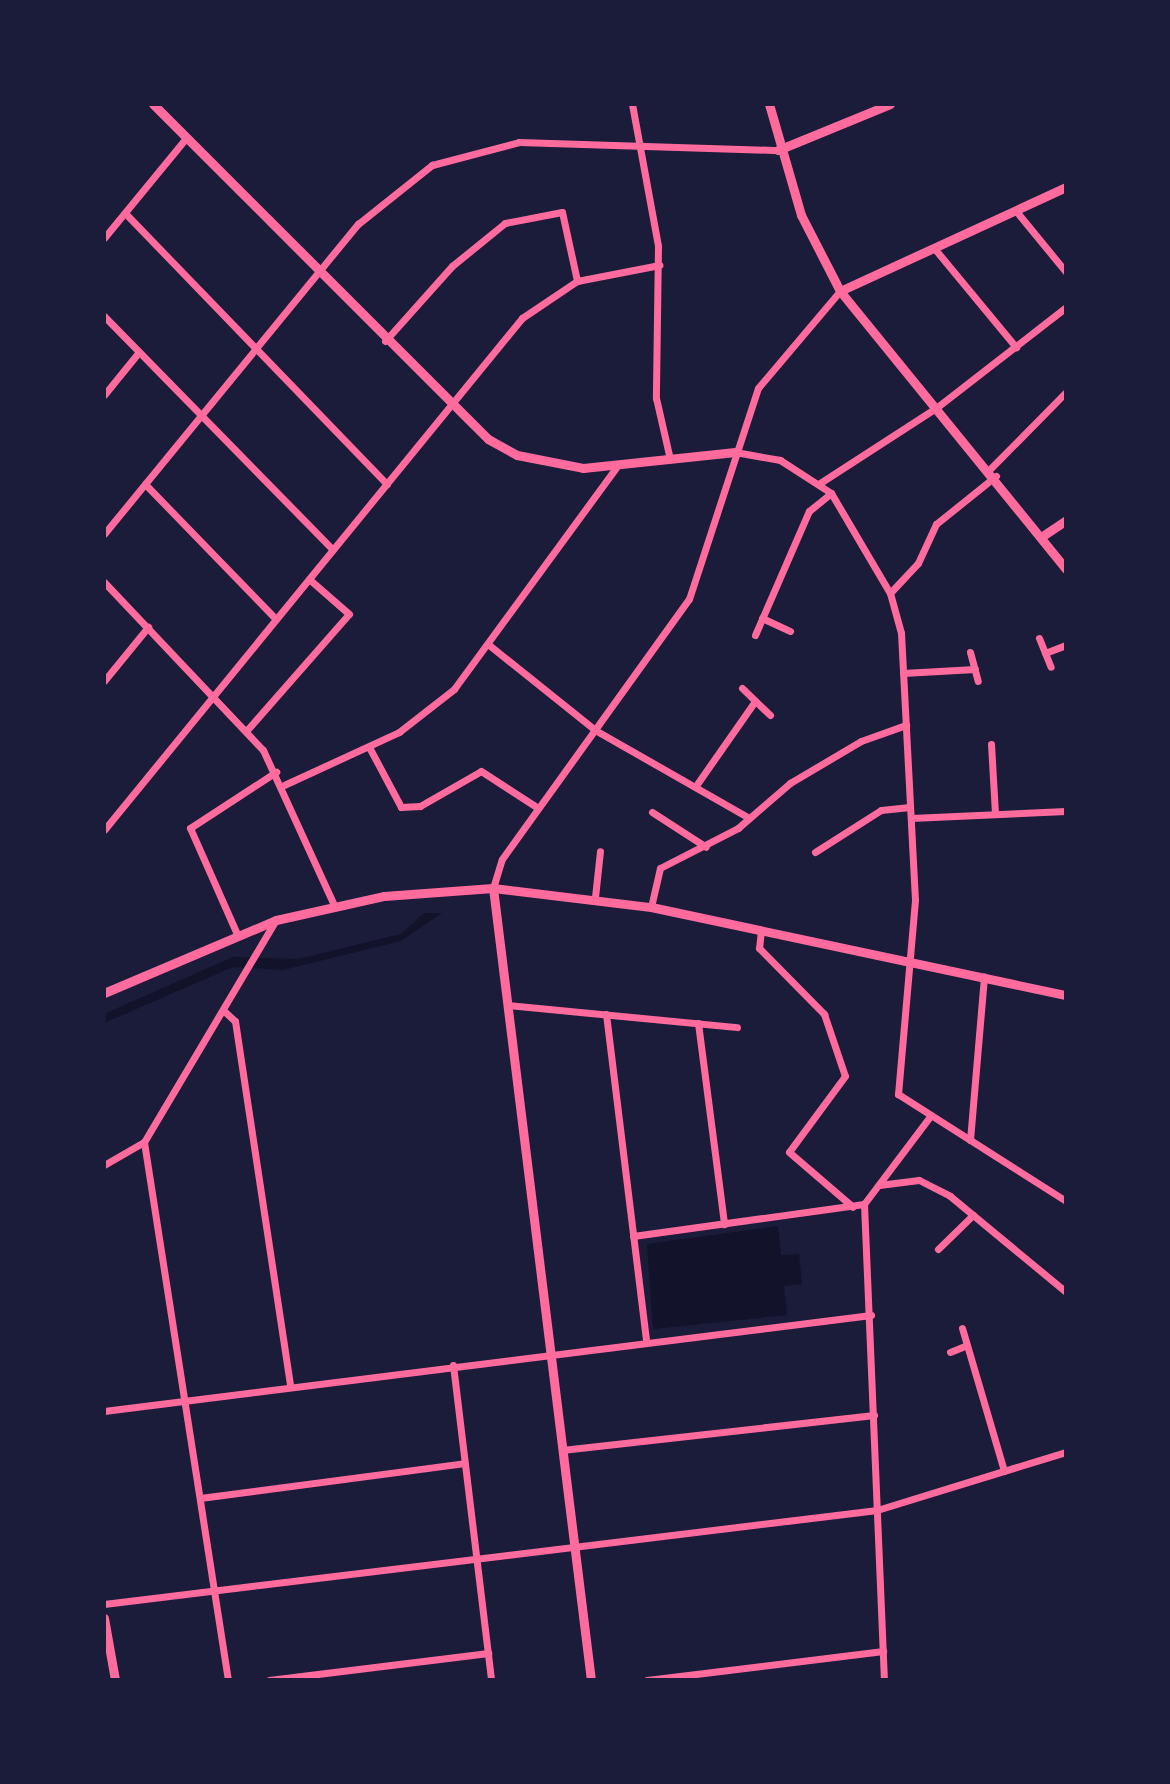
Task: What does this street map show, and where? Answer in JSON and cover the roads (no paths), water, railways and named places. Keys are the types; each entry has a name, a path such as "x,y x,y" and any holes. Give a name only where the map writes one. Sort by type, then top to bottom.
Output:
{"street":[{"path":"153,104 451,407 517,455 616,468 735,452 780,460 820,483 831,493 890,593 903,673 911,818 909,960 898,1094 1066,1201"},
{"path":"632,104 659,265 656,398 670,459"},
{"path":"769,104 778,150 801,215 840,291 993,472 1044,535 1066,569"},
{"path":"104,534 318,272 382,200 432,165 519,142 638,143 778,150 867,109 890,104"},
{"path":"104,238 186,138"},
{"path":"591,1680 493,888 502,859 689,599 735,452 768,371 840,291 1066,187"},
{"path":"1016,211 1066,272"},
{"path":"385,341 452,266 505,223 562,212 577,281"},
{"path":"125,213 387,484"},
{"path":"934,248 1016,347"},
{"path":"104,830 522,318 577,281 659,265"},
{"path":"820,483 936,408 1066,307"},
{"path":"104,316 333,550"},
{"path":"104,395 139,352"},
{"path":"890,593 918,563 936,524 993,472 1066,392"},
{"path":"284,785 369,747 428,713 489,645 616,468"},
{"path":"145,484 276,619"},
{"path":"755,635 809,511 831,493"},
{"path":"1044,535 1066,520"},
{"path":"247,730 349,614 309,579"},
{"path":"104,582 247,730 284,785 334,905"},
{"path":"762,618 790,631"},
{"path":"104,681 148,627"},
{"path":"1039,638 1051,667"},
{"path":"489,645 595,730 749,818"},
{"path":"1045,653 1066,645"},
{"path":"970,652 978,681"},
{"path":"903,673 975,669"},
{"path":"742,688 770,715"},
{"path":"695,787 755,701"},
{"path":"651,907 660,868 706,847 749,818 790,783 861,741 906,725"},
{"path":"991,744 995,814"},
{"path":"369,747 401,807 420,806 481,771 538,808"},
{"path":"237,934 190,828 276,772"},
{"path":"815,852 881,810 910,807"},
{"path":"911,818 1066,811"},
{"path":"652,812 706,847"},
{"path":"595,897 600,851"},
{"path":"104,993 276,920 334,905 493,888 595,897 651,907 1066,995"},
{"path":"104,1165 144,1142 276,920"},
{"path":"761,930 759,948 824,1014 845,1076 789,1152 853,1207"},
{"path":"970,1140 984,977"},
{"path":"507,1005 737,1027"},
{"path":"223,1010 235,1021 290,1386"},
{"path":"606,1014 646,1341"},
{"path":"698,1023 724,1224"},
{"path":"633,1236 864,1204 931,1115"},
{"path":"144,1142 228,1680"},
{"path":"879,1185 919,1180 973,1215 1066,1292"},
{"path":"864,1204 884,1680"},
{"path":"938,1249 973,1215"},
{"path":"104,1411 871,1315"},
{"path":"962,1328 1004,1471"},
{"path":"950,1352 967,1345"},
{"path":"453,1365 491,1680"},
{"path":"562,1450 874,1415"},
{"path":"104,1604 877,1510 1066,1452"},
{"path":"200,1498 465,1463"},
{"path":"104,1618 115,1680"},
{"path":"647,1680 883,1651"},
{"path":"269,1680 488,1653"}]}
